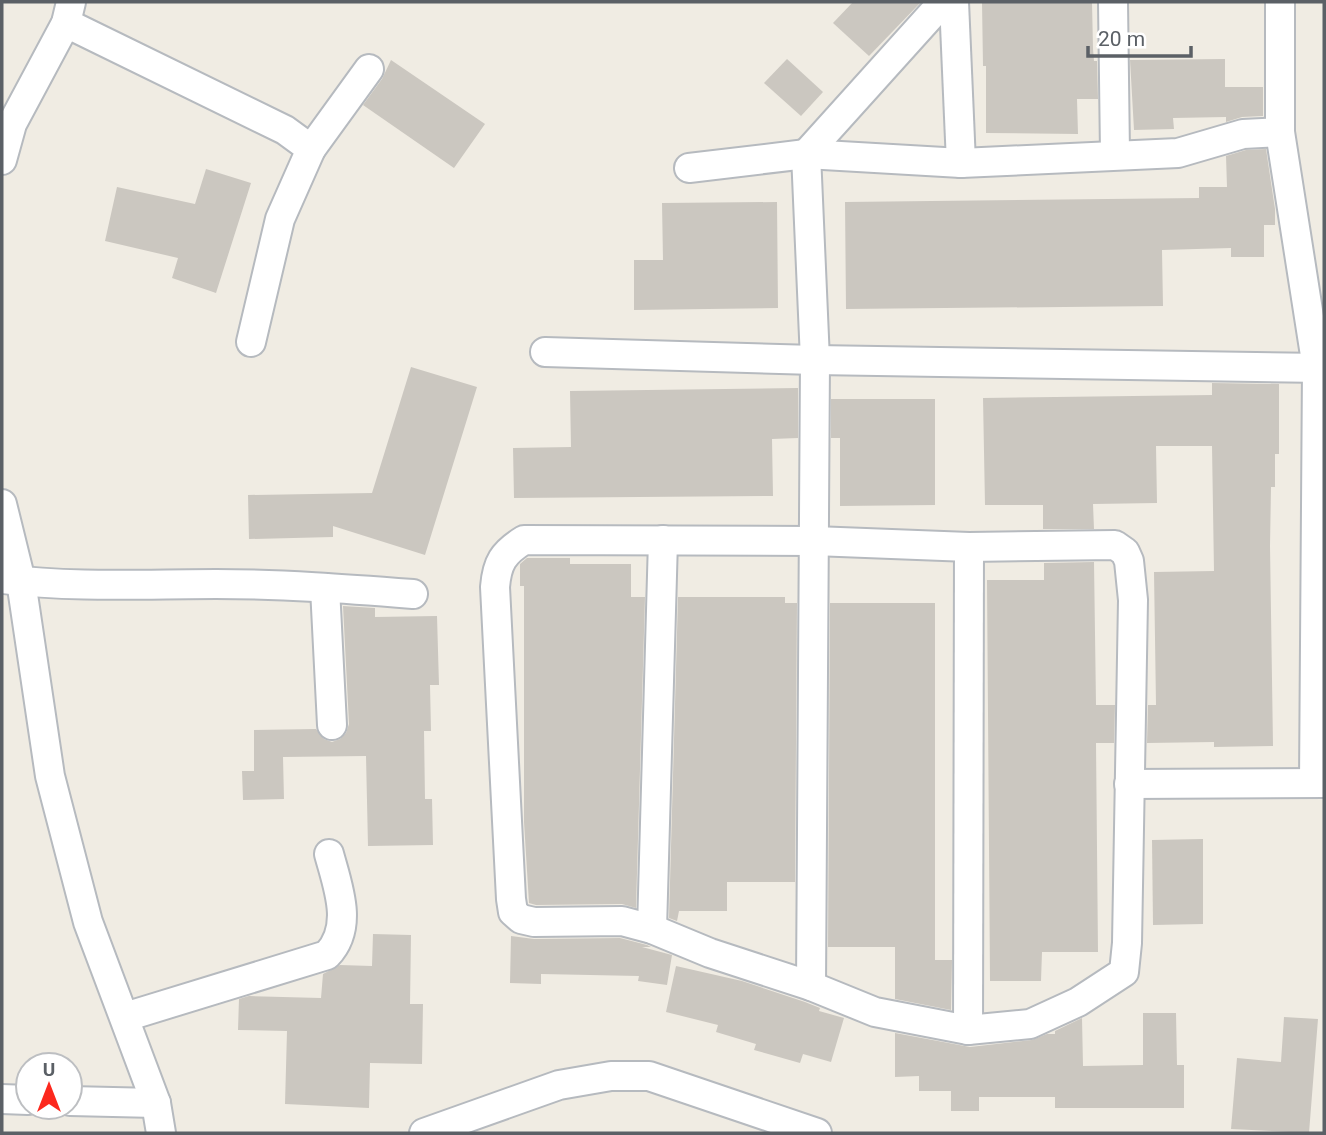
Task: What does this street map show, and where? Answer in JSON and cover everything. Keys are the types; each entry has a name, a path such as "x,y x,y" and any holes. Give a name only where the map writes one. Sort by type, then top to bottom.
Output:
{"street":[{"path":"811,986 815,359 806,154 943,2"},
{"path":"954,2 961,163"},
{"path":"1113,2 1115,154"},
{"path":"1129,784 1319,783 1320,368 1280,132 1280,2"},
{"path":"2,160 12,124 69,12 285,130 311,149"},
{"path":"251,342 280,219 311,149 369,69"},
{"path":"689,168 806,154 961,163 1178,152 1243,134 1280,132"},
{"path":"545,352 1320,368"},
{"path":"2,504 11,580 50,776 88,922 156,1103 161,1133"},
{"path":"524,540 663,540 814,541 969,547 1115,545 1125,552 1129,561 1133,600 1127,943 1124,972 1078,1002 1030,1024 968,1030 875,1012 811,986 710,953 652,929 622,921 534,922 521,919 513,912 496,569 504,555 524,540"},
{"path":"652,929 663,540"},
{"path":"968,1030 969,547"},
{"path":"11,580 123,586 217,584 325,587 413,594"},
{"path":"325,587 332,725"},
{"path":"125,1017 327,954 338,941 343,913 329,854"},
{"path":"424,1133 559,1085 611,1076 649,1076 817,1133"},
{"path":"84,1101 156,1103"}],"building":[{"path":"853,2 921,2 869,56 833,23"},
{"path":"982,2 1092,2 1098,99 1077,99 1078,134 986,133"},
{"path":"787,59 823,92 801,116 764,83"},
{"path":"1225,59 1225,87 1263,87 1263,116 1242,117 1226,122 1226,117 1173,118 1174,129 1134,130 1130,60"},
{"path":"391,60 485,124 454,168 363,105 382,79"},
{"path":"1266,149 1275,225 1264,225 1264,257 1231,257 1231,248 1162,250 1163,306 846,309 845,202 1199,198 1199,187 1227,187 1226,156 1246,150"},
{"path":"206,169 251,183 216,293 172,278 178,258 105,241 117,187 195,204"},
{"path":"777,202 778,308 634,310 634,260 663,260 662,203"},
{"path":"411,367 477,387 425,555 333,526 333,537 249,539 248,495 372,493"},
{"path":"1212,383 1279,384 1279,454 1275,454 1275,487 1271,487 1270,546 1273,746 1214,747 1214,742 1147,743 1148,705 1156,705 1154,572 1214,571 1212,446 1156,446 1157,503 1093,504 1094,529 1043,529 1043,505 985,505 983,398 1212,395"},
{"path":"798,388 798,438 772,439 773,496 514,498 513,448 571,447 570,391"},
{"path":"831,399 935,399 935,505 840,506 840,438 831,438"},
{"path":"527,558 570,558 570,564 631,564 631,597 645,597 636,908 622,904 529,903 524,822 524,586 520,586 520,564"},
{"path":"1094,562 1096,705 1115,705 1114,743 1096,743 1098,952 1042,952 1041,981 990,981 987,580 1044,580 1044,563"},
{"path":"678,597 785,597 785,603 797,603 795,882 727,882 727,911 679,911 677,921 669,918"},
{"path":"830,603 935,603 935,960 952,960 951,1010 895,999 895,947 828,947"},
{"path":"343,606 375,608 375,617 437,616 439,685 430,685 431,731 424,731 425,799 432,799 433,845 368,846 366,756 283,757 284,799 243,800 242,771 254,771 254,730 316,729 324,739 332,742 346,733 349,724"},
{"path":"1203,839 1203,924 1153,925 1152,840"},
{"path":"373,934 411,935 410,1004 423,1004 422,1064 370,1063 369,1108 285,1104 287,1031 238,1030 239,999 249,996 321,998 323,974 340,965 372,966"},
{"path":"511,936 534,939 620,938 647,945 651,947 642,947 672,955 667,985 638,981 639,976 541,974 541,984 510,983"},
{"path":"676,966 742,981 844,1018 831,1062 803,1054 800,1063 754,1050 756,1044 716,1032 718,1025 666,1012"},
{"path":"1143,1013 1176,1013 1177,1065 1184,1065 1184,1108 1055,1108 1055,1097 979,1097 979,1111 951,1111 951,1091 919,1091 919,1076 895,1077 895,1033 970,1047 1032,1040 1055,1034 1055,1031 1082,1018 1083,1066 1143,1065"},
{"path":"1284,1017 1318,1019 1309,1133 1231,1129 1237,1058 1281,1062"}]}
